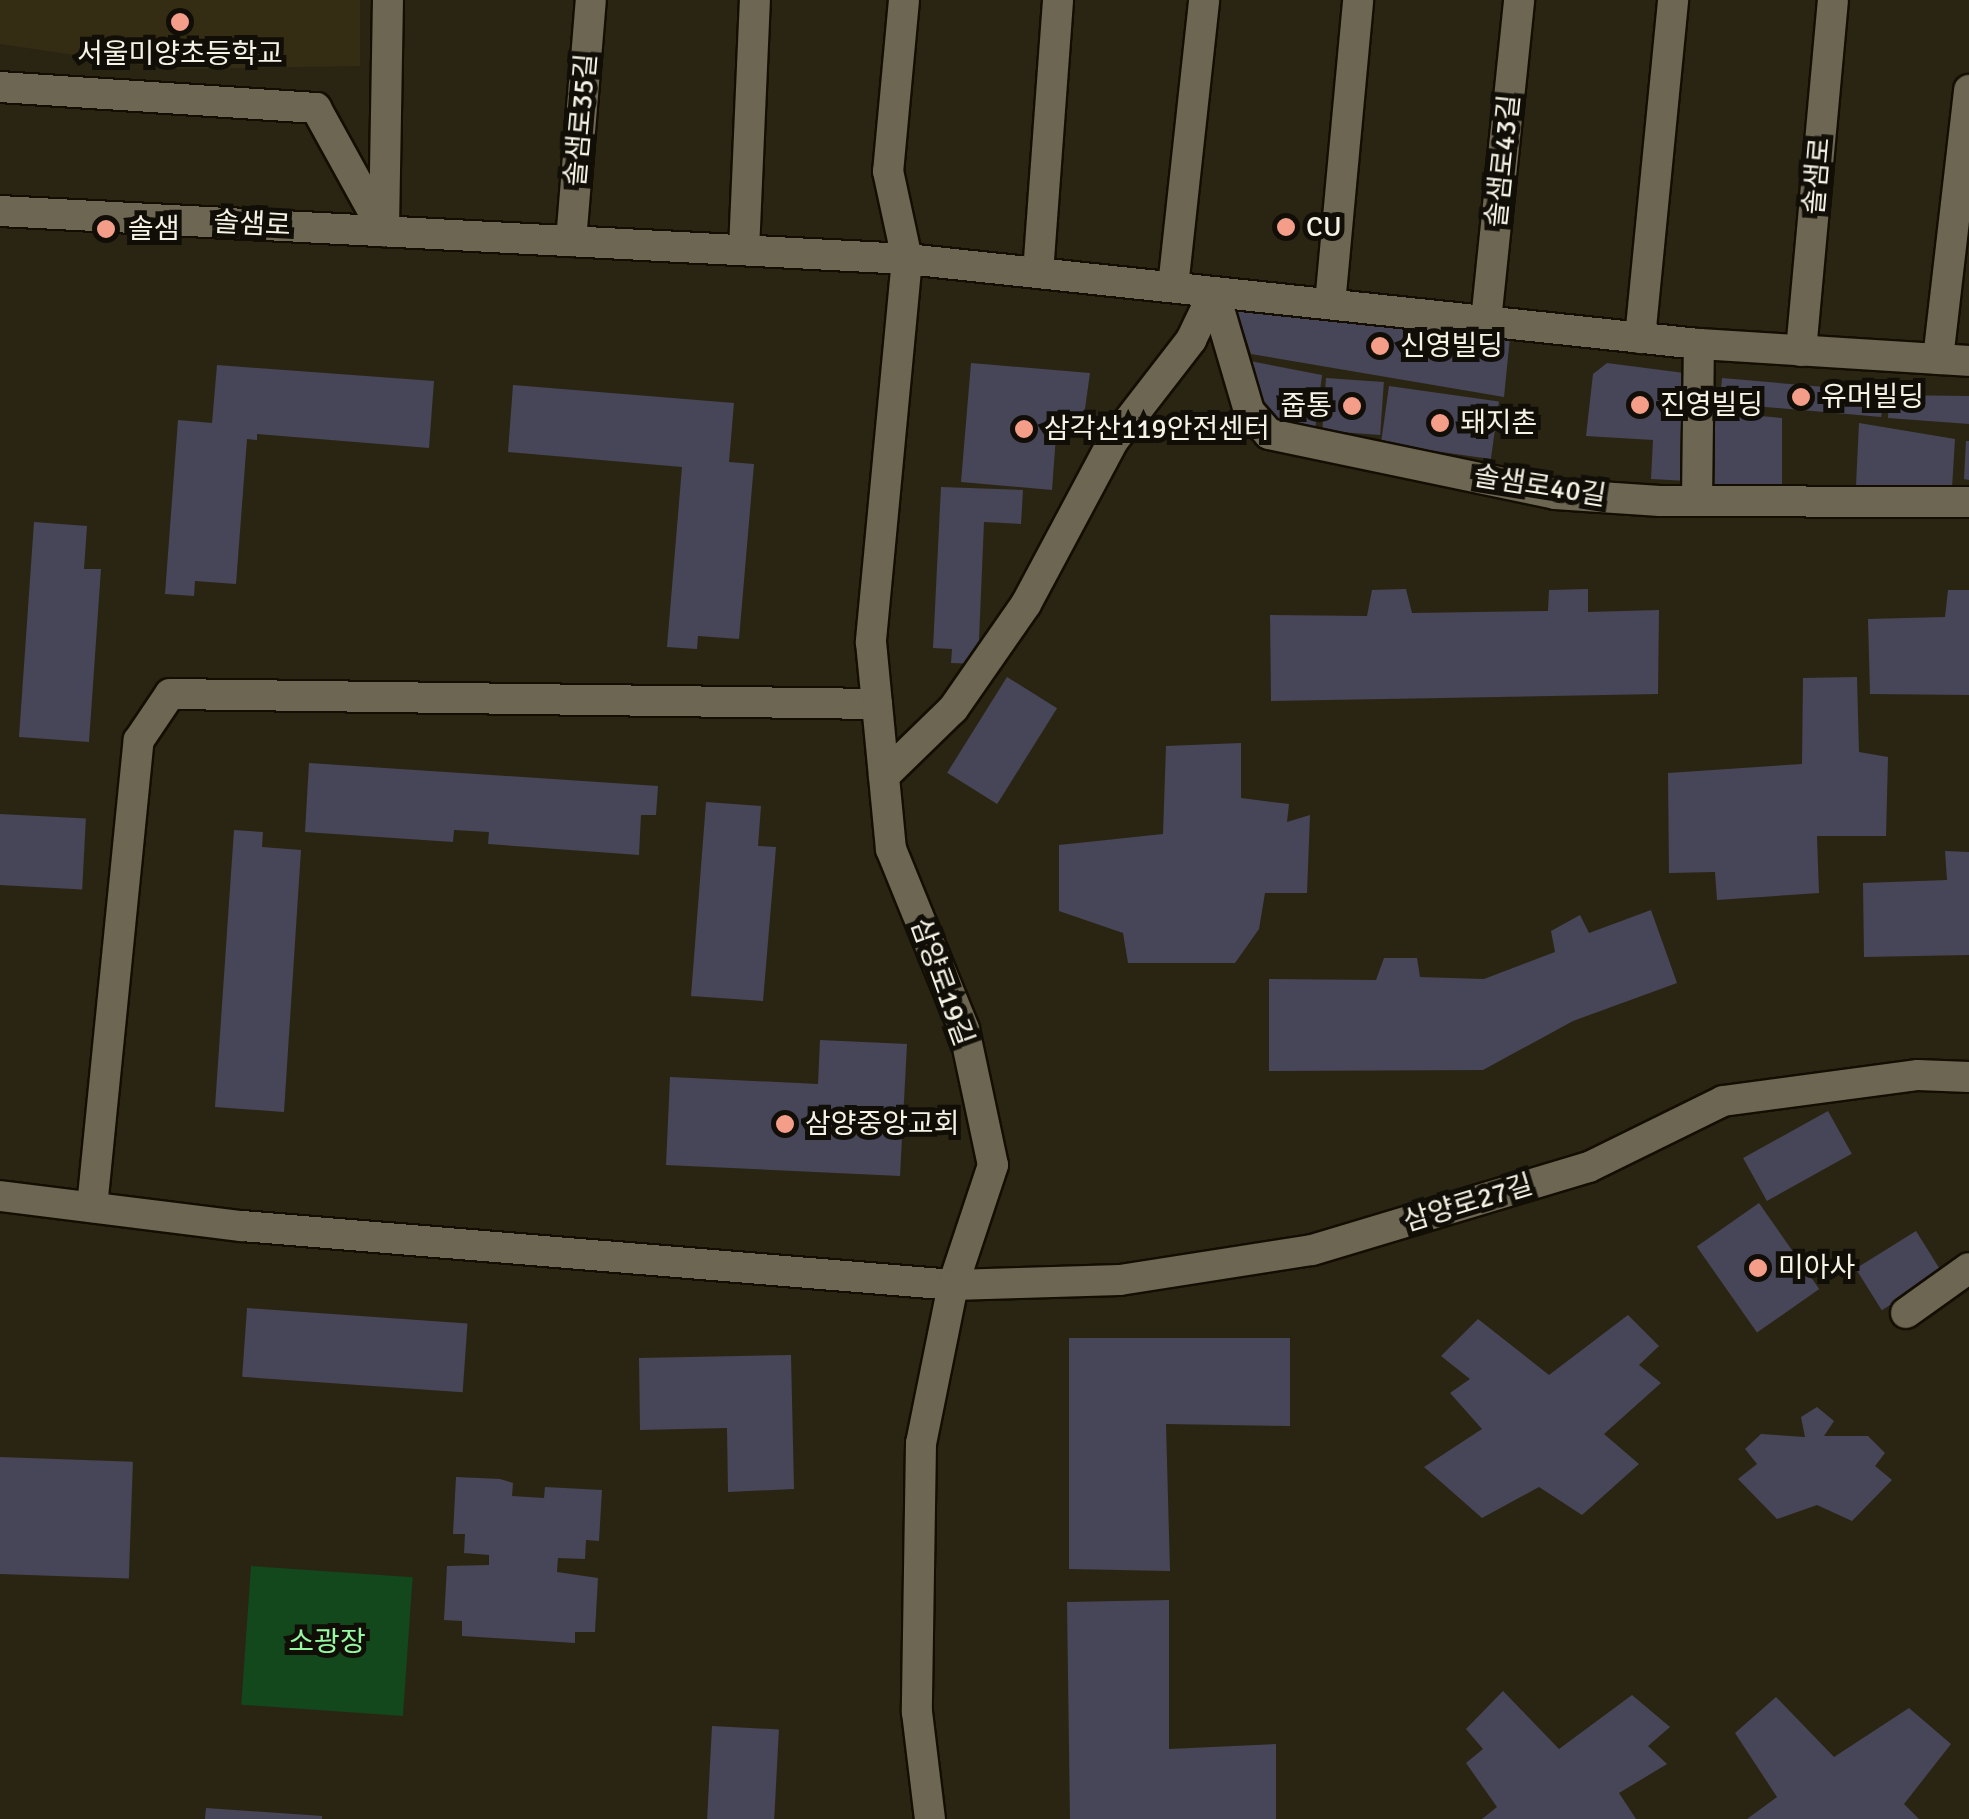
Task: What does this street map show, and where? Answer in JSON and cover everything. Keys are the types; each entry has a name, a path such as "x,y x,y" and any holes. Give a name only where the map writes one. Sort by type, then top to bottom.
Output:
{"street":[{"path":"384,231 388,0"},
{"name":"솔샘로35길","path":"571,241 591,0"},
{"path":"744,250 755,0"},
{"path":"904,0 888,171 907,258"},
{"path":"1038,273 1058,0"},
{"path":"1173,287 1204,0"},
{"path":"1330,304 1358,0"},
{"name":"솔샘로43길","path":"1486,321 1519,0"},
{"path":"1640,338 1673,0"},
{"name":"솔샘로","path":"1801,351 1833,0"},
{"path":"0,88 316,108 384,231"},
{"path":"1938,359 1969,90"},
{"name":"솔샘로","path":"0,210 907,258 1700,344 1969,361"},
{"name":"삼양로19길","path":"907,258 871,642 891,848 964,1029 993,1165 953,1285 922,1442 917,1712 930,1819"},
{"path":"884,776 953,709 1026,604 1114,441 1191,340 1214,292"},
{"name":"솔샘로40길","path":"1214,292 1248,411 1269,434 1554,494 1697,500 1969,502"},
{"path":"1697,500 1700,344"},
{"path":"92,1208 139,740 170,694 877,704"},
{"name":"삼양로27길","path":"0,1196 242,1226 953,1285 1120,1280 1312,1250 1589,1167 1723,1101 1918,1075 1969,1077"},
{"path":"1906,1314 1969,1268"}],"shaded area":[{"name":"서울미양초등학교","path":"0,0 360,0 360,66 170,69 0,44"}],"green space":[{"name":"소광장","path":"251,1566 413,1577 403,1716 241,1705"}],"building":[{"name":"신영빌딩","path":"1234,302 1510,337 1504,397 1251,354"},
{"path":"1250,361 1322,375 1315,430 1273,427 1254,403"},
{"name":"삼각산119안전센터","path":"971,363 1090,373 1081,437 1056,435 1052,490 961,482"},
{"name":"진영빌딩","path":"1607,363 1692,374 1688,481 1651,479 1653,440 1586,436 1593,374"},
{"path":"217,365 434,381 429,448 257,434 257,440 247,439 236,584 195,581 194,596 165,594 178,420 212,423"},
{"name":"줍통","path":"1326,378 1384,382 1380,435 1322,431"},
{"name":"유머빌딩","path":"1722,378 1883,392 1881,417 1720,403"},
{"path":"513,385 734,403 729,462 754,464 739,639 698,636 697,649 667,647 682,467 508,452"},
{"name":"돼지촌","path":"1389,386 1499,401 1491,459 1381,443"},
{"path":"1889,395 1969,396 1969,424 1888,418"},
{"path":"1716,412 1782,418 1782,489 1710,493"},
{"path":"1859,423 1955,439 1952,488 1856,486"},
{"path":"1969,441 1969,480 1964,479"},
{"path":"941,487 1023,490 1021,524 984,522 978,664 951,663 952,649 933,648"},
{"path":"34,522 87,526 84,569 101,569 89,742 19,737"},
{"path":"1406,589 1412,613 1548,611 1549,590 1588,589 1588,612 1659,610 1658,694 1271,701 1270,615 1367,616 1372,590"},
{"path":"1948,590 1969,590 1969,695 1870,694 1868,619 1945,617"},
{"path":"1007,677 1057,708 997,804 947,773"},
{"path":"1857,677 1859,752 1888,757 1886,836 1817,836 1819,893 1717,900 1715,872 1669,873 1668,773 1802,764 1803,678"},
{"path":"1241,743 1241,798 1289,804 1287,822 1310,815 1307,893 1265,893 1259,929 1235,963 1128,963 1123,933 1059,911 1059,845 1163,834 1166,746"},
{"path":"309,763 658,786 656,815 641,815 639,855 488,844 489,832 454,830 453,842 305,832"},
{"path":"706,802 761,806 758,846 776,847 763,1001 691,996"},
{"path":"0,814 86,819 82,889 0,885"},
{"path":"234,830 263,832 262,847 301,850 284,1112 215,1107"},
{"path":"1945,851 1969,852 1969,955 1864,957 1863,883 1947,880"},
{"path":"1651,910 1677,983 1573,1021 1483,1070 1269,1071 1269,979 1376,980 1384,958 1417,958 1420,977 1484,979 1555,952 1551,931 1580,915 1589,933"},
{"name":"삼양중앙교회","path":"820,1040 907,1044 900,1176 666,1165 670,1077 818,1084"},
{"name":"미아사","path":"1828,1111 1852,1154 1767,1201 1743,1158"},
{"name":"미아사","path":"1759,1203 1819,1289 1757,1333 1697,1247"},
{"name":"미아사","path":"1916,1231 1942,1273 1882,1310 1856,1269"},
{"path":"247,1308 467,1323 463,1392 242,1377"},
{"path":"1628,1315 1659,1346 1639,1365 1661,1383 1604,1434 1639,1464 1582,1515 1539,1487 1482,1518 1424,1467 1482,1429 1450,1393 1470,1379 1441,1356 1478,1319 1549,1375"},
{"path":"1069,1338 1290,1338 1290,1426 1166,1424 1170,1571 1069,1569"},
{"path":"791,1355 794,1489 728,1492 727,1428 640,1430 639,1358"},
{"path":"1817,1407 1834,1421 1824,1436 1868,1436 1885,1453 1875,1466 1892,1480 1852,1521 1817,1505 1777,1519 1738,1479 1757,1464 1745,1449 1761,1434 1805,1437 1801,1417"},
{"path":"0,1457 133,1462 129,1579 0,1574"},
{"path":"456,1477 513,1483 512,1496 544,1498 545,1487 602,1490 599,1541 586,1540 585,1559 558,1558 557,1572 598,1578 595,1632 575,1632 575,1643 462,1636 462,1621 444,1620 447,1566 489,1565 489,1555 464,1553 465,1534 453,1534"},
{"path":"1169,1600 1169,1749 1276,1744 1276,1819 1070,1819 1067,1602"},
{"path":"1503,1691 1559,1749 1632,1695 1670,1727 1648,1746 1667,1764 1619,1793 1636,1819 1482,1819 1497,1807 1466,1763 1483,1749 1466,1729"},
{"path":"1776,1697 1834,1757 1909,1708 1951,1744 1904,1804 1919,1819 1747,1819 1777,1797 1735,1733"},
{"path":"712,1726 779,1730 774,1819 707,1819"},
{"path":"206,1808 322,1816 322,1819 205,1819"}],"place":[{"name":"서울미양초등학교","path":"180,22"},
{"name":"CU","path":"1286,227"},
{"name":"솔샘","path":"106,229"},
{"name":"신영빌딩","path":"1380,346"},
{"name":"유머빌딩","path":"1801,397"},
{"name":"진영빌딩","path":"1640,405"},
{"name":"줍통","path":"1352,406"},
{"name":"돼지촌","path":"1440,423"},
{"name":"삼각산119안전센터","path":"1024,429"},
{"name":"삼양중앙교회","path":"785,1124"},
{"name":"미아사","path":"1758,1268"}]}
